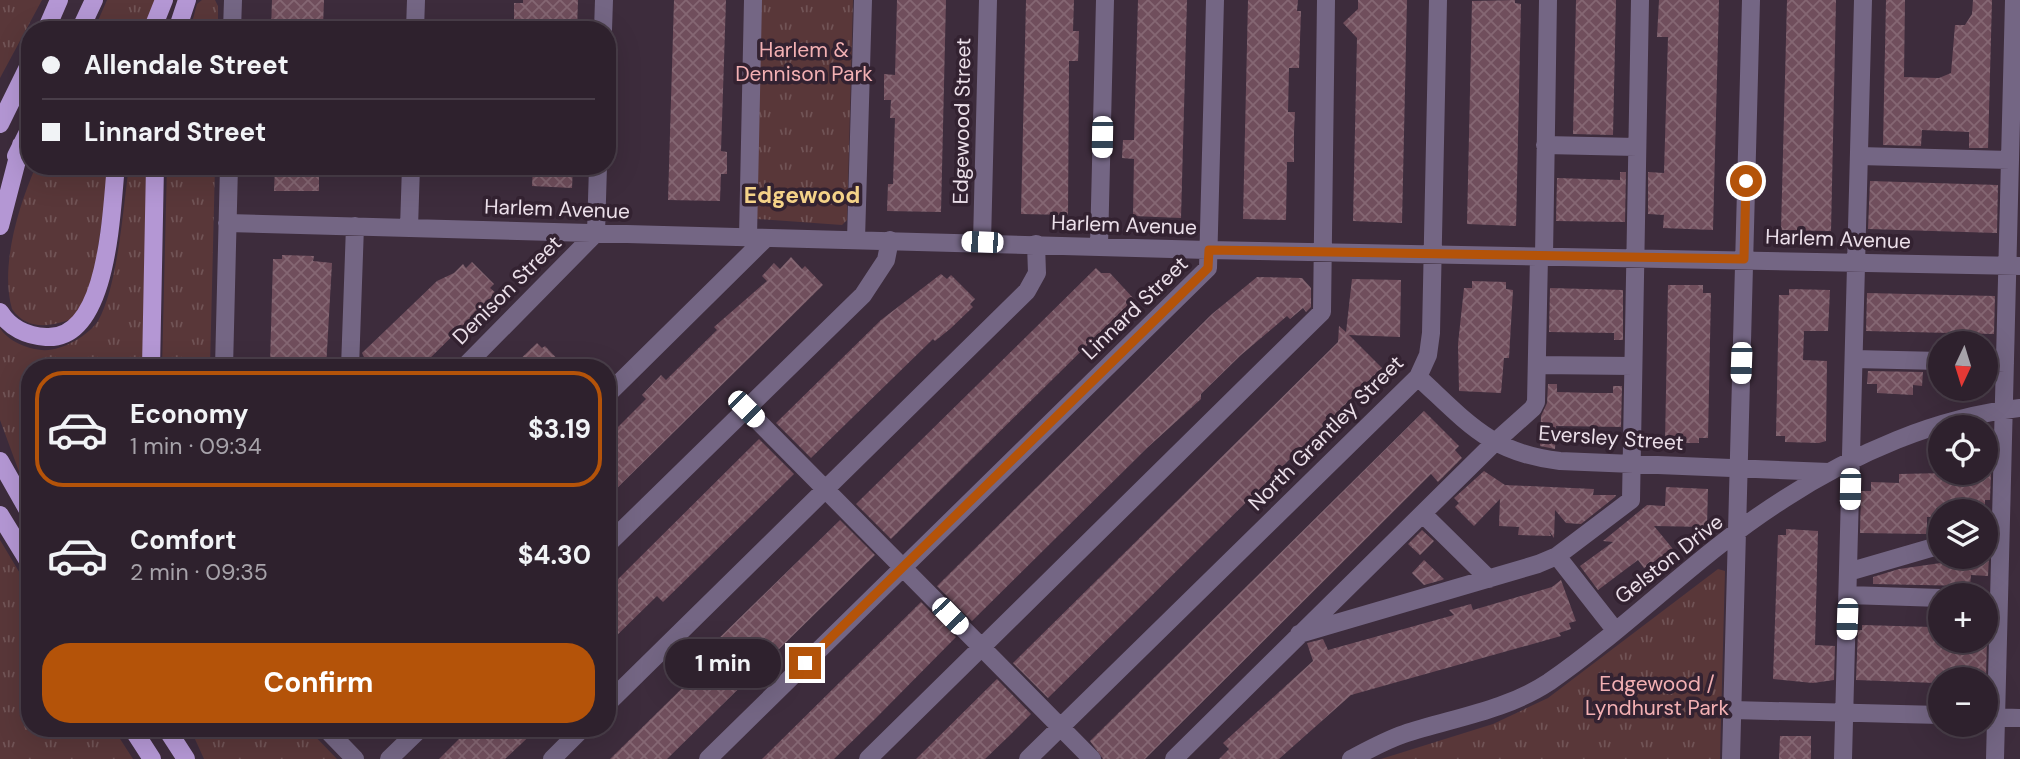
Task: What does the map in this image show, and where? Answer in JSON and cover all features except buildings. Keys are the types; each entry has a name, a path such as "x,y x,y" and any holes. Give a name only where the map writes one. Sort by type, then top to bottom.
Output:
{"main road":[{"path":"49,21 59,0"},
{"path":"84,21 94,0"},
{"path":"156,21 164,0"},
{"path":"180,21 187,0"},
{"path":"0,94 21,64"},
{"path":"0,124 21,81"},
{"path":"0,187 21,145"},
{"path":"0,226 21,145"},
{"path":"0,312 19,330 34,336 50,338 80,323 89,311 99,286 115,175"},
{"path":"152,359 155,175"},
{"path":"0,461 21,498"},
{"path":"0,515 21,549"},
{"path":"138,737 152,759"},
{"path":"172,737 187,759"},
{"path":"180,737 187,759"}],"street":[{"path":"232,21 233,0"},
{"path":"415,21 416,0"},
{"path":"603,21 604,0"},
{"path":"616,386 757,237 753,0"},
{"path":"856,239 863,0"},
{"name":"Edgewood Street","path":"982,242 988,0"},
{"path":"1099,246 1105,0"},
{"name":"Linnard Street","path":"708,759 1208,268 1215,0"},
{"path":"868,759 1322,312 1326,0"},
{"name":"North Grantley Street","path":"1028,759 1418,377 1428,355 1431,333 1438,0"},
{"path":"1174,759 1494,443 1533,408 1537,365 1548,0"},
{"path":"1299,634 1489,579 1557,556 1630,500 1640,0"},
{"path":"1731,759 1751,0"},
{"path":"1843,759 1863,0"},
{"path":"1998,502 2012,409 2005,363 2014,266 2010,160 2014,0"},
{"path":"1545,145 1637,147"},
{"path":"1859,156 2010,160"},
{"path":"224,359 229,175"},
{"path":"409,228 411,175"},
{"path":"596,233 598,175"},
{"name":"Harlem Avenue","path":"227,223 1209,250 2014,266"},
{"path":"350,359 355,226"},
{"name":"Denison Street","path":"472,359 596,233"},
{"path":"616,536 863,295 886,260 890,240"},
{"path":"616,695 1027,291 1037,273 1036,244"},
{"path":"1854,359 1928,361"},
{"path":"1998,363 2005,363"},
{"path":"1537,365 1633,366"},
{"name":"Eversley Street","path":"1418,377 1494,443 1518,454 1540,459 1631,464 1829,471"},
{"path":"746,409 1092,759"},
{"name":"Gelston Drive","path":"1351,759 1402,734 1517,699 1548,682 1782,500 1829,471 1928,429 2012,409"},
{"path":"1424,515 1489,579"},
{"path":"1848,572 1928,549"},
{"path":"1557,556 1615,630"},
{"path":"1848,595 1928,598"},
{"path":"1732,710 1928,715"},
{"path":"1998,717 2020,718"},
{"path":"334,737 355,759"},
{"path":"389,759 412,737"},
{"path":"552,759 574,737"},
{"path":"1993,737 1995,759"}],"green space":[{"path":"0,0 42,0 31,21 21,21 21,39 0,78"},
{"path":"107,0 158,0 150,21 98,21"},
{"path":"202,0 215,0 218,6 218,21 192,21 197,4"},
{"name":"Harlem & Dennison Park","path":"759,0 853,0 847,220 842,225 757,219"},
{"path":"33,175 109,175 93,282 75,318 49,325 33,324 18,316 12,309 8,275 13,237"},
{"path":"128,175 148,175 143,359 21,359 21,477 0,420 0,328 18,344 49,350 73,342 88,332 98,321 105,306 122,224"},
{"path":"167,175 215,175 210,359 162,359"},
{"path":"0,540 21,575 21,737 119,737 133,759 0,759"},
{"name":"Edgewood / Lyndhurst Park","path":"1718,569 1725,571 1720,759 1381,759 1493,724 1548,698"},
{"path":"194,737 316,737 337,759 204,759"}],"district":[{"name":"Edgewood","path":"802,195"}],"route":[{"path":"805,663 1208,268 1209,250 1744,259 1746,181"}]}
